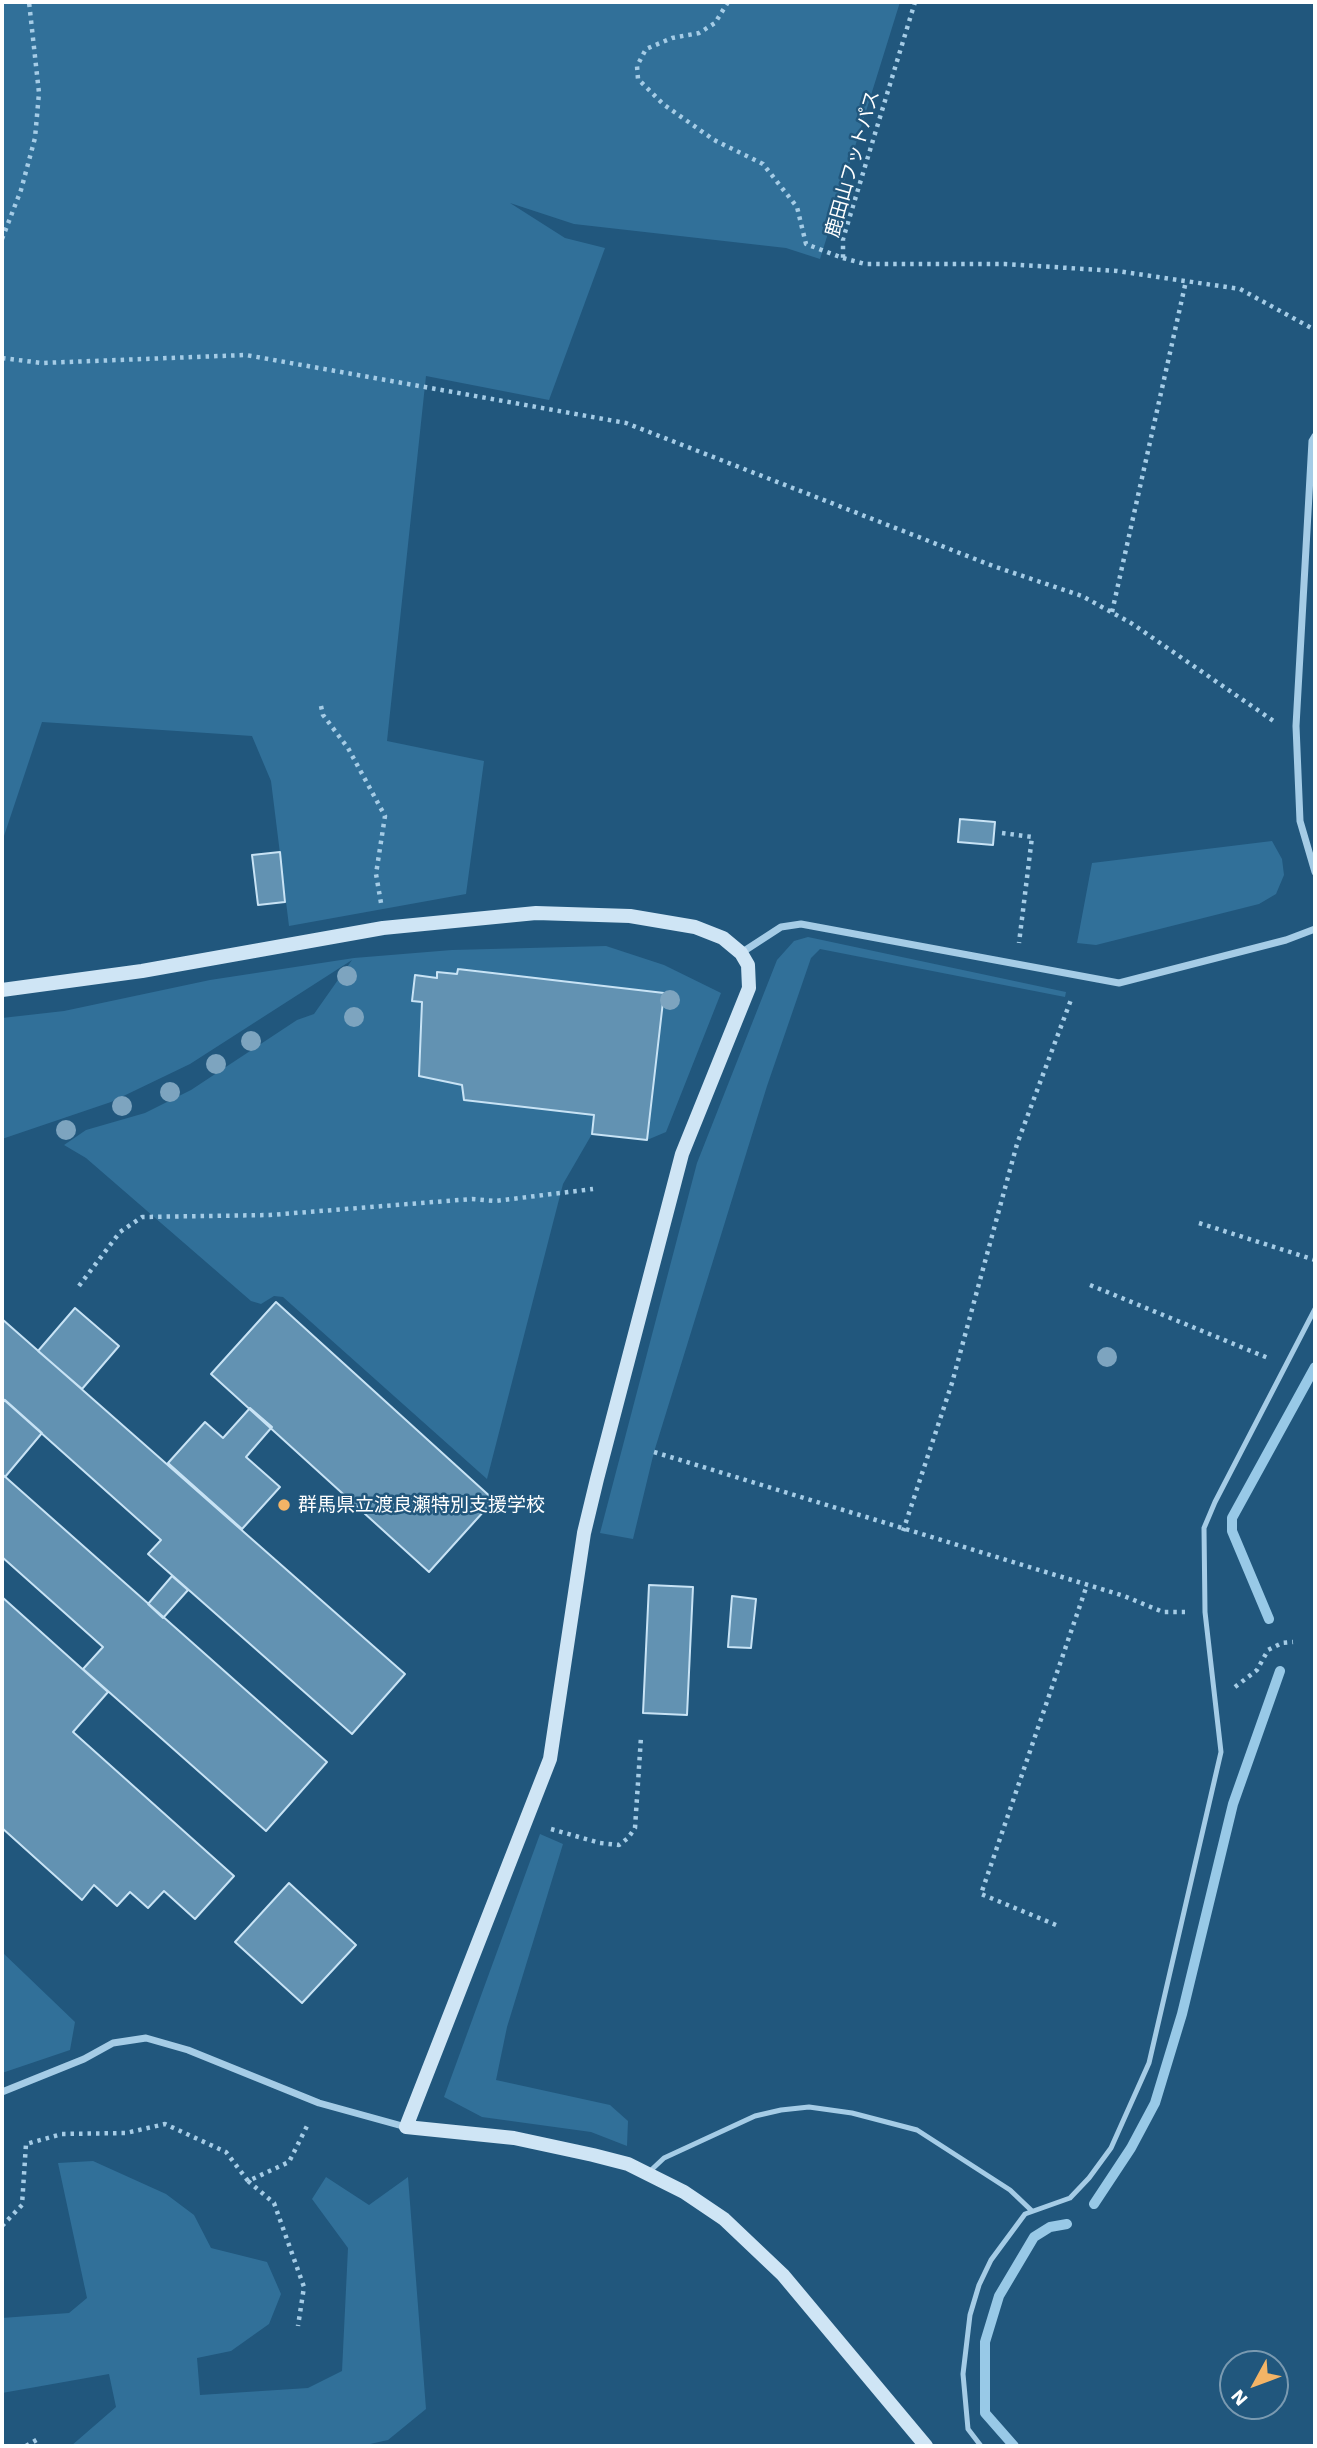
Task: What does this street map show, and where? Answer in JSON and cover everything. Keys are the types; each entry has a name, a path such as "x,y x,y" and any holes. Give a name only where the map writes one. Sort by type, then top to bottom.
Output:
{"street":[{"path":"1315,436 1312,441 1296,726 1300,821 1315,872"},
{"path":"2,990 142,971 383,928 536,913 631,916 695,927 723,938 741,953 748,965 749,988 682,1154 587,1520 550,1759 406,2127"},
{"path":"741,953 781,928 801,924 1119,983 1286,940 1315,929"},
{"path":"2,2092 84,2059 113,2043 146,2038 188,2050 319,2104 406,2127 514,2138 593,2155 648,2173 684,2192 724,2219 752,2243 783,2275 926,2446"}],"lane":[{"path":"981,2446 968,2429 963,2374 970,2315 991,2260 1025,2214 1070,2198 1079,2191 1111,2148 1149,2063 1221,1752 1205,1612 1203,1545 1208,1516 1315,1309"},
{"path":"648,2173 664,2158 755,2116 781,2109 809,2107 852,2113 916,2130 1024,2199 1032,2211"}],"path":[{"path":"2,239 21,190 35,138 39,93 29,2"},
{"name":"鹿田山フットパス","path":"727,2 715,23 699,33 672,38 646,49 637,66 638,79 663,104 714,140 763,164 797,207 806,244 843,258 843,239 915,2"},
{"path":"843,258 865,264 1005,264 1116,271 1240,289 1315,330"},
{"path":"1112,612 1186,281"},
{"path":"2,358 42,363 246,355 626,423 993,566 1082,596 1112,612 1268,718 1281,725 1296,726"},
{"path":"321,706 323,715 348,748 385,816 376,874 383,928"},
{"path":"1002,833 1032,836 1016,965"},
{"path":"903,1531 952,1383 1017,1144 1081,977"},
{"path":"79,1286 120,1232 142,1217 270,1215 472,1199 495,1201 593,1189"},
{"path":"1199,1223 1315,1260"},
{"path":"1090,1285 1286,1368"},
{"path":"654,1452 903,1531 1087,1585 1163,1612 1205,1612"},
{"path":"1056,1925 981,1894 1087,1585"},
{"path":"1215,1698 1241,1684 1257,1670 1268,1650 1282,1643 1293,1642"},
{"path":"527,1822 600,1843 620,1845 635,1828 641,1737"},
{"path":"248,2181 289,2162 319,2104"},
{"path":"2,2226 22,2205 26,2144 62,2134 126,2133 165,2124 226,2152 248,2181 274,2203 304,2287 298,2326"},
{"path":"26,2446 40,2438"}],"shaded area":[{"path":"2,2 900,2 820,259 786,248 574,224 510,203 565,238 605,248 549,400 426,376 387,741 484,761 466,894 289,926 271,781 252,736 42,722 2,842"},
{"path":"1272,841 1282,859 1284,875 1276,894 1259,904 1096,945 1077,943 1092,863"},
{"path":"808,937 1066,992 1065,997 820,949 811,958 767,1086 654,1452 633,1539 600,1533 697,1163 777,960 794,941"},
{"path":"606,946 664,965 721,993 666,1132 647,1140 663,993 459,969 457,974 438,972 437,978 412,1001 422,1002 462,1085 464,1100 594,1115 592,1134 563,1184 487,1479 283,1297 274,1296 261,1304 251,1301 86,1158 64,1145 86,1130 145,1113 191,1090 297,1020 314,1014 352,960 190,1064 111,1102 2,1139 2,1018 64,1011 210,980 354,958 452,950"},
{"path":"540,1834 563,1844 507,2027 496,2080 610,2105 628,2121 627,2146 591,2132 482,2117 444,2097"},
{"path":"2,1952 75,2022 70,2050 2,2073"},
{"path":"93,2161 166,2194 194,2215 211,2248 267,2262 281,2294 269,2324 231,2351 197,2358 200,2395 308,2388 342,2371 348,2248 312,2199 326,2177 369,2205 408,2177 426,2409 388,2440 361,2446 71,2446 116,2407 109,2374 2,2393 2,2318 69,2313 87,2298 58,2163"}],"building":[{"path":"960,819 995,822 993,845 958,842"},
{"path":"280,852 285,902 258,905 252,855"},
{"path":"458,969 664,993 647,1140 592,1134 594,1115 464,1100 462,1085 419,1076 422,1002 412,1001 415,975 437,978 437,972 457,974"},
{"path":"276,1302 494,1500 429,1572 211,1374"},
{"path":"75,1308 119,1346 82,1389 38,1351"},
{"path":"2,1319 405,1674 352,1734 148,1554 161,1540 2,1398"},
{"path":"5,1400 42,1433 5,1477 2,1474 2,1403"},
{"path":"250,1408 272,1427 246,1457 280,1487 242,1529 168,1463 205,1422 223,1438"},
{"path":"2,1474 327,1762 266,1831 83,1669 103,1647 2,1557"},
{"path":"172,1576 188,1590 163,1618 148,1604"},
{"path":"649,1585 693,1587 687,1715 643,1713"},
{"path":"732,1596 756,1599 751,1648 728,1647"},
{"path":"2,1597 108,1692 73,1732 234,1876 195,1919 164,1891 148,1908 130,1892 117,1906 94,1885 82,1900 2,1828"},
{"path":"289,1883 356,1945 302,2003 235,1942"}],"waterway":[{"path":"1269,1619 1232,1531 1232,1518 1315,1367"},
{"path":"1094,2204 1131,2148 1155,2103 1182,2014 1233,1804 1280,1671"},
{"path":"1014,2446 985,2413 985,2342 999,2296 1034,2237 1050,2227 1067,2224"}],"place":[{"name":"群馬県立渡良瀬特別支援学校","path":"284,1505"}]}
